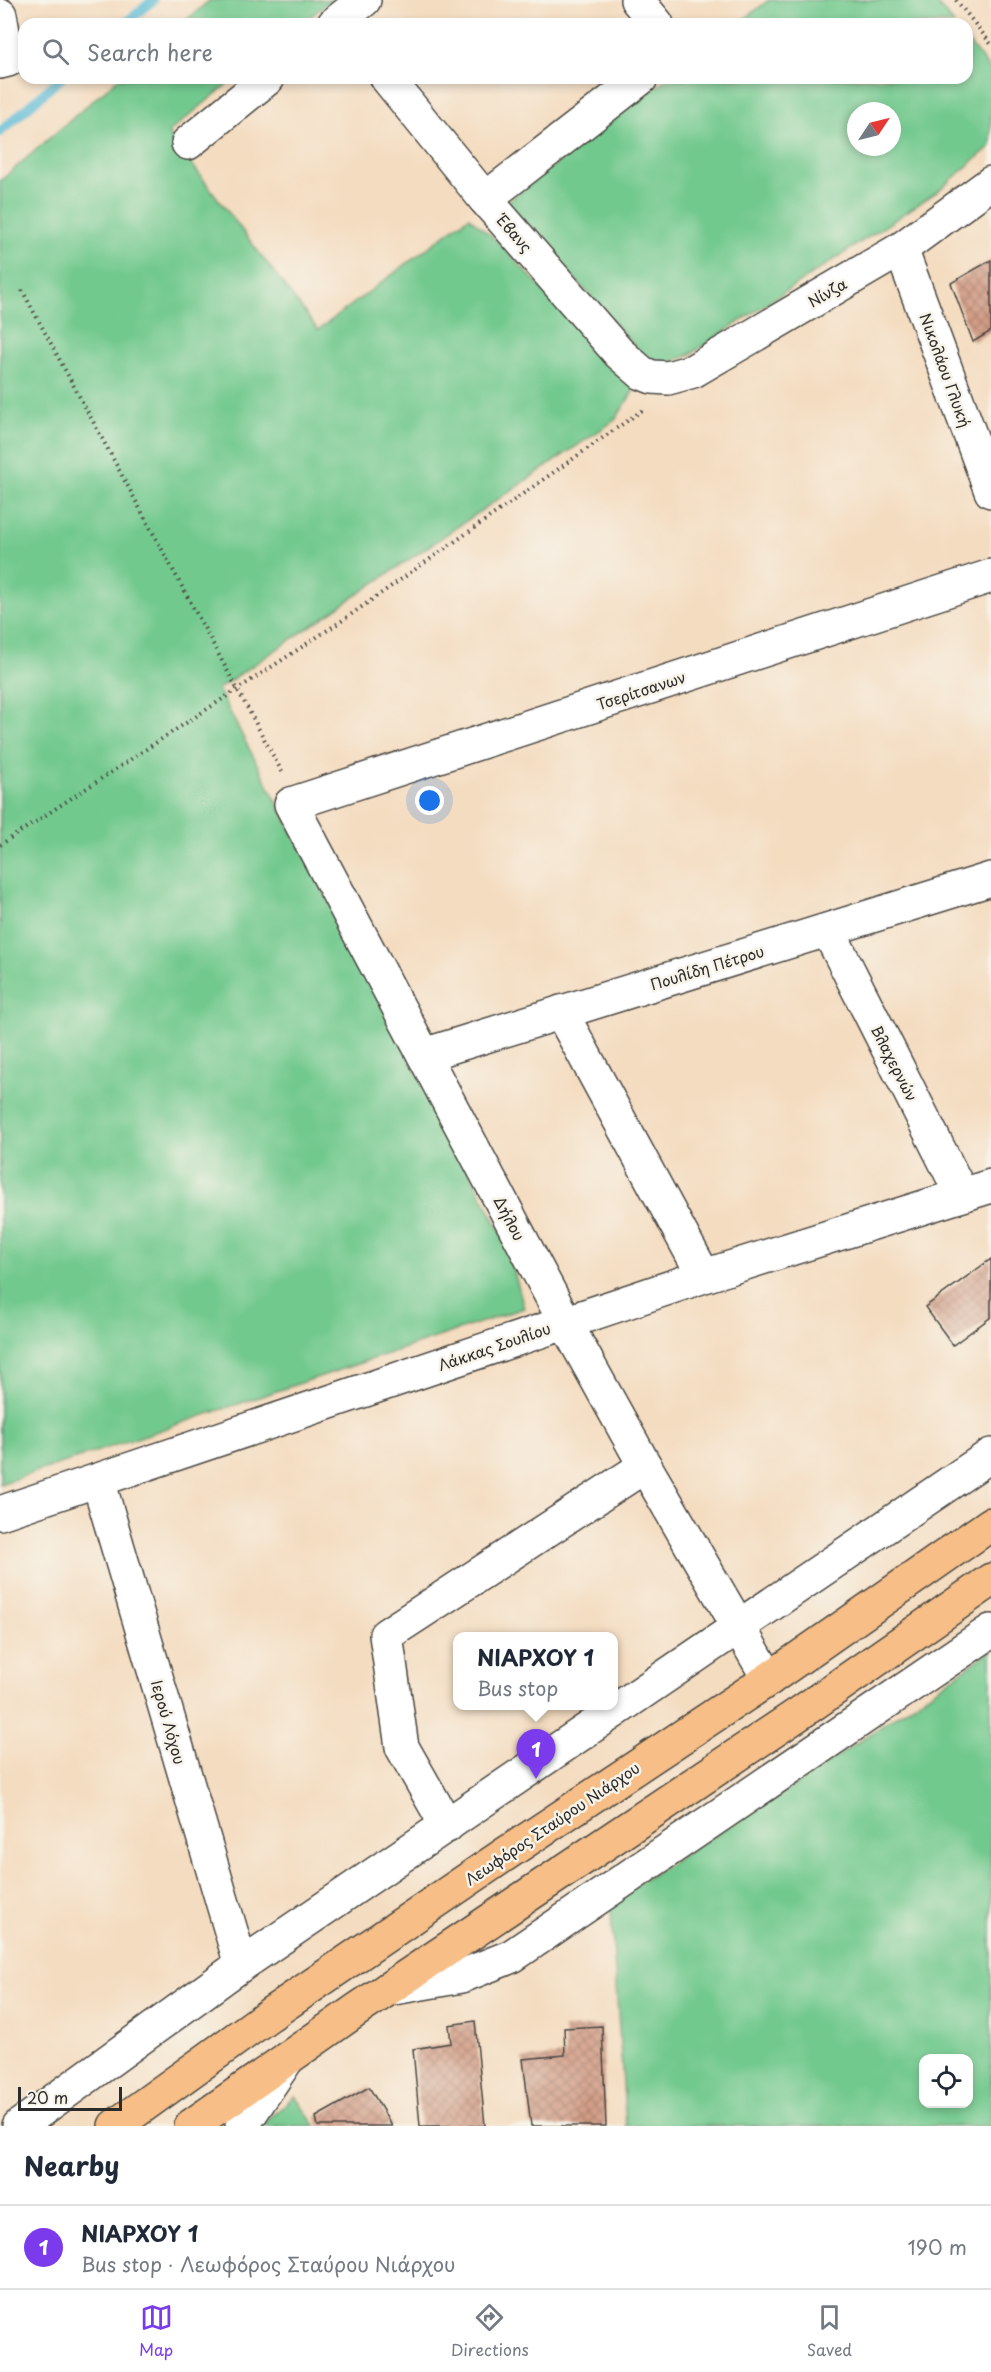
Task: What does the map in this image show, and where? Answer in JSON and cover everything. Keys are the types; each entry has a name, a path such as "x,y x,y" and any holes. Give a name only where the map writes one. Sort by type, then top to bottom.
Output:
{"main road":[{"name":"Λεωφόρος Σταύρου Νιάρχου","path":"115,2126 279,2008 769,1679 991,1524"},
{"path":"191,2126 388,1989 771,1732 991,1580"}],"street":[{"path":"637,0 652,18"},
{"path":"0,15 4,61"},
{"path":"188,143 261,84"},
{"name":"Έβανς","path":"392,84 485,199 619,353 642,373 652,377"},
{"path":"485,199 633,84"},
{"name":"Νίνζα","path":"652,377 681,376 708,364 803,305 901,249 991,183"},
{"name":"Νικολάου Γλυκή","path":"901,249 991,491"},
{"name":"Τσερίτσανων","path":"291,804 991,576"},
{"name":"Δήλου","path":"291,804 566,1322 645,1466 769,1679"},
{"name":"Πουλίδη Πέτρου","path":"423,1055 991,879"},
{"name":"Βλαχερνών","path":"828,930 976,1191"},
{"path":"561,1012 704,1276"},
{"name":"Λάκκας Σουλίου","path":"0,1513 704,1276 976,1191"},
{"path":"618,1709 991,1455"},
{"path":"447,1826 402,1747 386,1635 645,1466"},
{"name":"Ιερού Λόχου","path":"98,1479 241,1965"},
{"path":"388,1989 462,1976 512,1956 991,1631"},
{"path":"19,2126 241,1965 616,1710"},
{"path":"242,2126 290,2056"}],"path":[{"path":"956,0 970,18"},
{"path":"973,21 991,44"},
{"path":"22,290 281,768 291,804"},
{"path":"0,845 343,620 643,412 650,397 652,377"}],"green space":[{"path":"210,0 331,0 308,18 189,18"},
{"path":"769,0 934,0 949,18 746,18"},
{"path":"973,48 991,70 991,146 937,192 689,355 666,364 646,359 507,202 660,84 973,84"},
{"path":"112,84 228,84 168,133 318,330 469,217 497,241 636,387 615,420 218,689 506,1242 524,1308 0,1484 0,181"},
{"path":"991,1651 991,2126 626,2126 610,1901 797,1784"},
{"path":"295,2096 315,2126 261,2126 264,2123"}],"building":[{"path":"991,260 991,331 973,342 951,283"},
{"path":"991,1259 991,1317 953,1345 925,1307"},
{"path":"475,2021 485,2126 420,2126 413,2049 451,2043 449,2025"},
{"path":"602,2026 606,2126 531,2126 523,2059 565,2055 564,2028"},
{"path":"369,2087 392,2126 318,2126 316,2117"}],"waterway":[{"path":"132,18 153,0"},
{"path":"0,132 54,84"}],"place":[{"name":"ΝΙΑΡΧΟΥ 1","path":"536,1779"}]}
